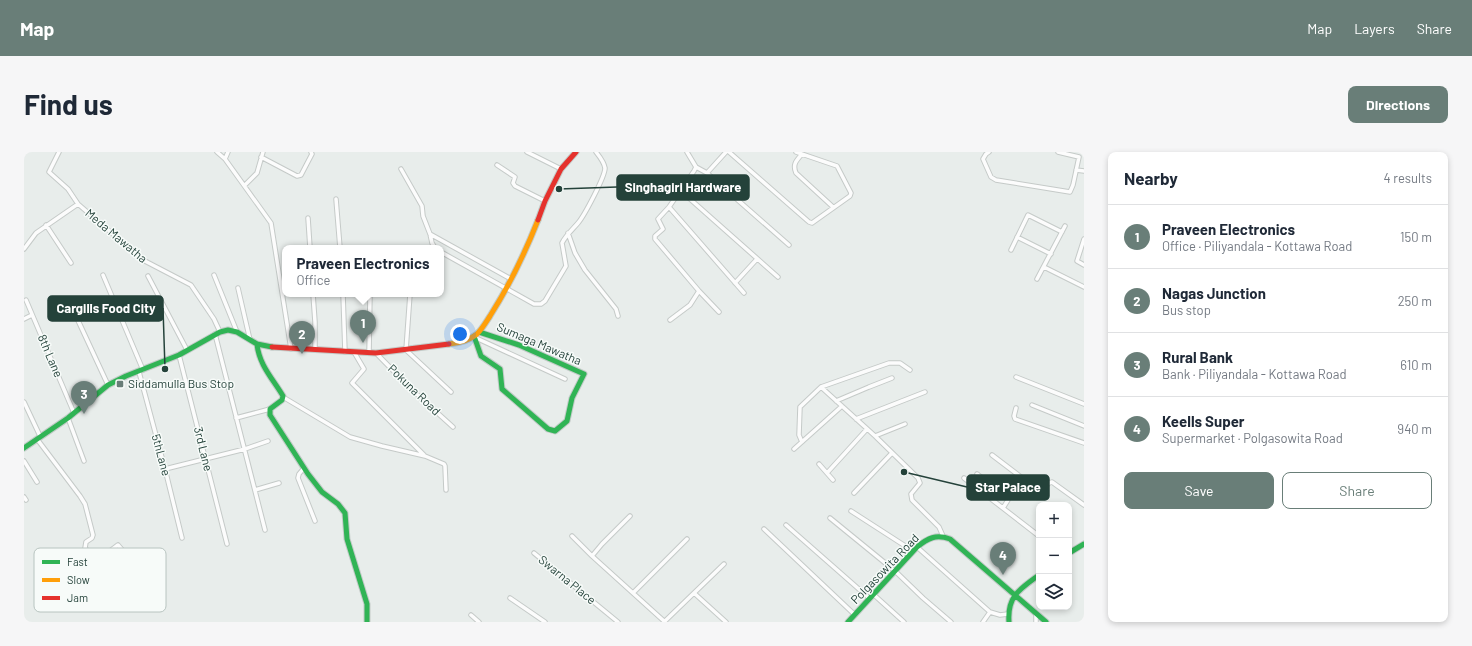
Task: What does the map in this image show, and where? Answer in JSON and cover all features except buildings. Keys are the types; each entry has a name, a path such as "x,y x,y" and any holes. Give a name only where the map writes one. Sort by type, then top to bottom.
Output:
{"street":[{"name":"Meda Mawatha","path":"59,152 49,172 68,189 78,204 143,260 192,286 214,319 236,418 265,530"},
{"path":"217,152 225,158 271,223 282,292"},
{"path":"225,158 228,152"},
{"path":"245,185 257,173 263,152"},
{"path":"261,157 297,176 301,175 312,154 311,152"},
{"path":"527,152 561,169"},
{"path":"24,448 38,437 68,418 108,385 126,376 179,355 217,333 228,330 237,332 257,344 276,348 369,353 457,343 474,336 479,332 511,279 527,248 545,201 561,169 576,152"},
{"path":"444,254 534,304 540,304 545,301 566,266 562,243 585,212 605,172 603,162 596,152"},
{"path":"687,152 696,167 707,173 789,245"},
{"path":"707,173 727,152 812,223 850,196 851,193 839,169 833,164 796,152"},
{"path":"989,152 983,159 991,177 996,180 1070,192 1080,152"},
{"path":"1058,152 1078,157"},
{"path":"802,154 794,164 796,173 834,207"},
{"path":"497,165 515,177 513,183 515,186 545,201"},
{"path":"696,167 693,174 669,207 658,219 663,229 655,238 699,291 719,312"},
{"path":"402,169 422,206 423,216 433,245"},
{"path":"1076,170 1084,171"},
{"path":"680,191 778,277"},
{"path":"336,199 340,245"},
{"path":"24,249 36,233 78,204"},
{"path":"669,207 744,293"},
{"path":"1010,250 1028,215 1030,214 1062,232"},
{"path":"308,218 310,245"},
{"path":"46,225 71,263"},
{"path":"1037,279 1065,226"},
{"path":"568,233 575,253 586,270 612,303 618,316"},
{"path":"430,234 511,279"},
{"path":"1017,237 1051,254"},
{"path":"1084,239 1077,261 1084,265"},
{"path":"735,282 757,259"},
{"path":"1044,267 1084,287"},
{"path":"214,274 237,332"},
{"name":"5thLane","path":"103,275 141,371 182,538"},
{"path":"148,276 187,350"},
{"path":"238,288 250,340"},
{"path":"670,320 690,306 699,291"},
{"path":"283,297 291,349"},
{"path":"313,297 315,349"},
{"path":"343,297 345,352"},
{"path":"369,353 370,297"},
{"path":"406,350 410,297"},
{"name":"8th Lane","path":"26,300 74,412"},
{"path":"69,301 108,385"},
{"path":"24,319 32,315"},
{"name":"Sumaga Mawatha","path":"474,336 481,356 500,369 502,390 548,429 555,431 567,421 572,398 584,374 526,348 479,332"},
{"path":"474,336 564,378"},
{"path":"257,344 260,360 283,398 350,437 425,456 444,464 446,490"},
{"path":"406,350 451,392"},
{"path":"354,352 364,369 352,382 425,456"},
{"name":"Pokuna Road","path":"376,353 411,389 453,427"},
{"name":"3rd Lane","path":"179,355 227,544"},
{"path":"802,442 799,435 799,410 802,404 821,387 889,363 900,364 910,370"},
{"path":"1016,377 1084,404"},
{"path":"836,401 892,378"},
{"path":"821,387 875,436 918,478 920,482 911,494 912,500 939,527 943,536 950,539 1046,622"},
{"path":"856,419 925,392"},
{"path":"236,418 270,409 283,398"},
{"path":"24,402 38,437 85,504 93,535 92,538 86,542 84,548"},
{"path":"794,449 842,406"},
{"path":"1032,406 1084,426"},
{"path":"1016,408 1014,416 1015,419 1084,443"},
{"path":"270,409 269,413 304,468 322,491 342,508 344,512 347,521 347,540 368,609 368,622"},
{"path":"68,418 84,461"},
{"path":"875,436 905,424"},
{"path":"827,473 867,429"},
{"path":"165,469 245,449 268,441"},
{"path":"854,493 892,453"},
{"path":"992,455 1038,490 1042,490 1052,482 1084,505"},
{"path":"24,461 37,482"},
{"path":"819,464 833,480"},
{"path":"304,468 298,474 298,478 315,521"},
{"path":"977,474 1008,498 1003,508"},
{"path":"964,478 1036,534"},
{"path":"255,490 279,483"},
{"path":"851,511 915,549 990,612 1000,615 1008,614"},
{"path":"592,556 630,516"},
{"path":"830,518 895,571 951,622"},
{"path":"786,526 904,622"},
{"path":"764,529 853,619"},
{"path":"572,536 664,622 724,564"},
{"name":"Polgasowita Road","path":"853,619 871,596 915,549 929,537 943,536"},
{"path":"633,593 687,539"},
{"path":"1072,551 1084,545"},
{"name":"Swarna Place","path":"534,553 618,622"},
{"path":"1009,622 1009,605 1015,594 1036,577"},
{"path":"694,593 726,622"},
{"path":"510,598 544,622"},
{"path":"983,622 990,612"},
{"path":"1036,612 1036,622"},
{"path":"471,615 479,622"}],"traffic: fast":[{"path":"24,448 68,418 108,385 126,376 179,355 220,332 228,330 237,332 257,344 272,347"},
{"path":"474,336 481,356 500,369 502,389 548,429 555,431 567,421 572,398 584,374 519,345 479,332"},
{"path":"257,344 260,359 283,396 282,400 270,409 270,415 308,474 322,492 338,504 345,513 347,539 367,604 367,622"},
{"path":"848,622 917,547 925,541 936,537 950,539 1046,622"},
{"path":"1072,551 1084,544"},
{"path":"1009,622 1010,606 1016,594 1036,577"}],"traffic: slow":[{"path":"449,344 471,338 482,328 510,281 538,220"}],"traffic: jam":[{"path":"538,220 545,201 561,169 576,152"},
{"path":"272,347 376,353 449,344"}],"place":[{"name":"Singhagiri Hardware","path":"559,189"},
{"name":"Praveen Electronics","path":"363,343"},
{"name":"Nagas Junction","path":"302,354"},
{"name":"Cargills Food City","path":"165,369"},
{"name":"Siddamulla Bus Stop","path":"120,384"},
{"name":"Rural Bank","path":"84,414"},
{"name":"Star Palace","path":"904,472"},
{"name":"Keells Super","path":"1003,575"}]}
